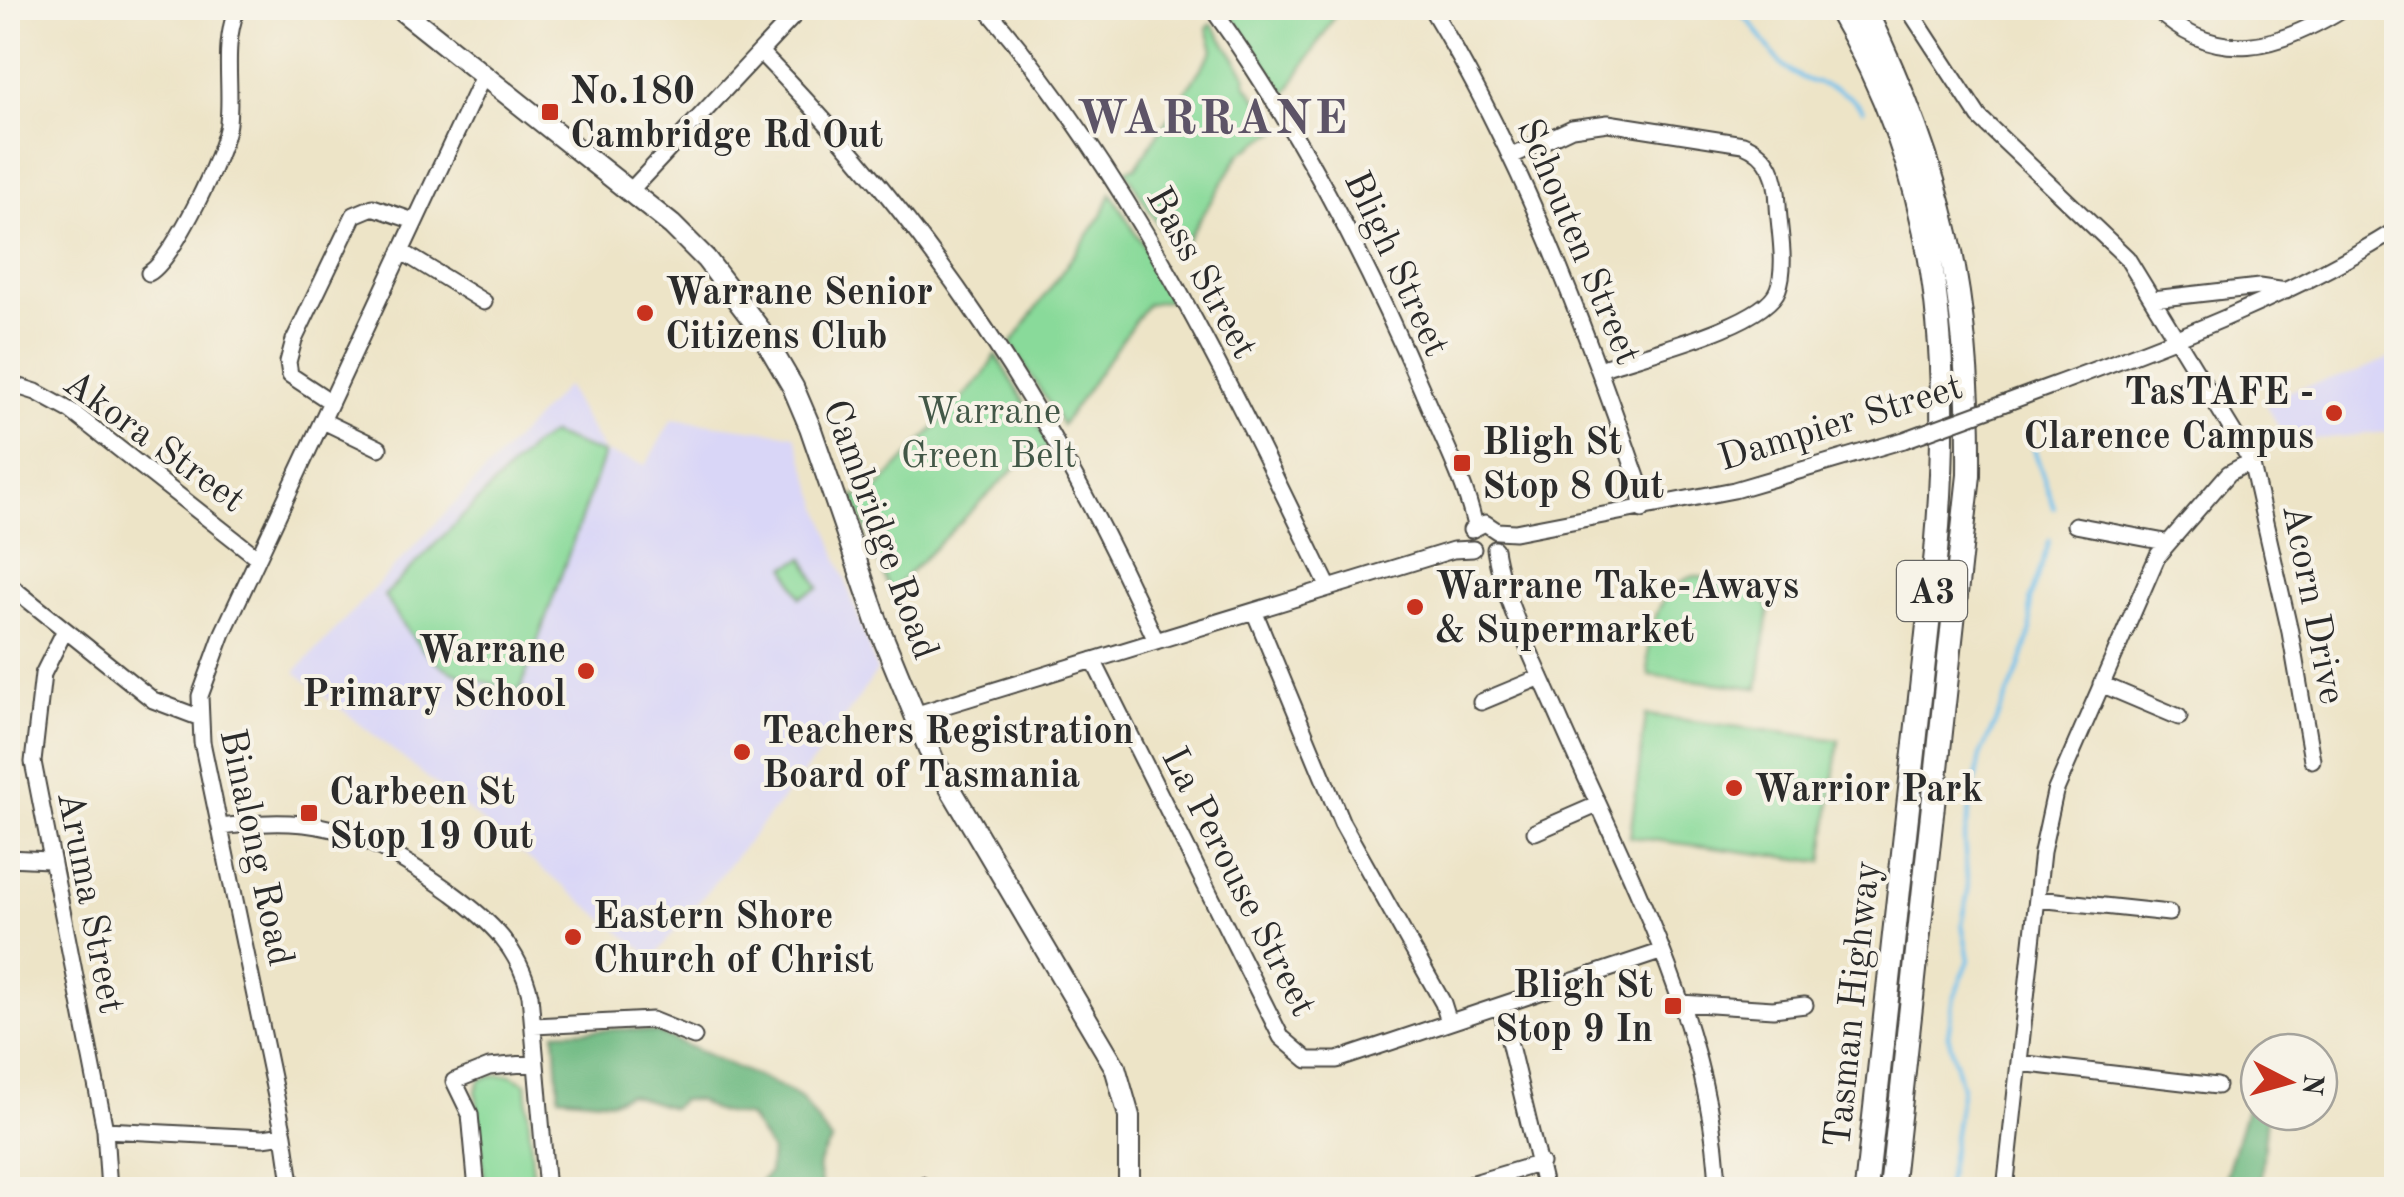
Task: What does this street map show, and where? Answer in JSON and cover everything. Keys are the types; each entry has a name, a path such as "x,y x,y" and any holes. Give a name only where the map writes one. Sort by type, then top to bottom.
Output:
{"highway":[{"name":"Tasman Highway","path":"1838,8 1897,132 1929,253 1944,343 1944,472 1866,1190"},
{"name":"Tasman Highway","path":"1864,8 1907,96 1942,202 1960,293 1970,380 1969,475 1892,1190"}],"main road":[{"name":"Cambridge Road","path":"398,8 631,190 706,259 758,327 793,387 914,715 949,788 1115,1067 1129,1116 1129,1190"}],"street":[{"path":"148,273 170,254 224,138 225,49 237,8"},
{"path":"631,190 801,8"},
{"name":"Bass Street","path":"986,8 1068,114 1139,221 1198,328 1329,588"},
{"name":"Bligh Street","path":"1212,8 1282,110 1380,292 1541,677"},
{"name":"Schouten Street","path":"1431,8 1514,155 1600,369 1640,483 1642,510"},
{"name":"Acorn Drive","path":"1908,8 1965,102 2112,241 2153,299 2174,340 2251,461 2290,632 2312,760"},
{"path":"2155,8 2194,35 2251,47 2293,36 2344,8"},
{"path":"760,52 888,194 1006,354 1112,542 1156,641"},
{"name":"Binalong Road","path":"292,1190 198,717 206,677 258,558 483,76"},
{"path":"1514,155 1572,128 1621,123 1742,144 1760,153 1772,168 1778,191 1782,270 1778,291 1768,306 1744,319 1600,369"},
{"path":"331,402 290,376 288,362 294,340 354,215 374,207 414,222"},
{"name":"Dampier Street","path":"1484,538 1642,510 1813,469 1904,440 2174,340 2290,291 2396,230"},
{"path":"401,251 484,302"},
{"path":"2153,299 2259,287 2290,291"},
{"name":"Akora Street","path":"8,384 36,392 70,412 258,558"},
{"path":"322,421 379,448"},
{"path":"2005,1190 2050,806 2165,542 2229,473 2251,461"},
{"path":"2076,525 2165,542"},
{"path":"914,715 1484,538"},
{"path":"8,584 154,700 198,717"},
{"path":"1254,611 1342,823 1449,1022"},
{"name":"Aruma Street","path":"65,630 43,674 32,740 49,860 105,1130 109,1190"},
{"name":"La Perouse Street","path":"1093,660 1288,1046 1308,1060 1329,1062 1660,952"},
{"path":"1481,702 1541,677 1682,1003 1708,1102 1718,1190"},
{"path":"2101,684 2179,717"},
{"path":"1536,832 1597,805"},
{"path":"221,827 281,824 364,837 399,854 498,930 526,978 534,1026 547,1190"},
{"path":"8,858 49,860"},
{"path":"2038,899 2169,914"},
{"path":"1682,1003 1772,1009 1805,1004"},
{"path":"1501,1008 1545,1190"},
{"path":"534,1026 652,1020 688,1028"},
{"path":"477,1190 470,1114 454,1081 489,1067 536,1063"},
{"path":"2019,1063 2216,1086"},
{"path":"105,1130 284,1135"},
{"path":"1450,1190 1541,1163"}],"shaded area":[{"name":"TasTAFE - Clarence Campus","path":"2396,355 2396,431 2287,442 2262,398 2357,372"},
{"name":"Warrane Primary School","path":"566,386 604,452 646,465 672,419 795,435 877,671 824,748 653,958 295,672"}],"green space":[{"path":"1226,8 1340,8 1286,94"},
{"path":"1212,24 1245,73 1246,84 1280,129 1240,154 1177,256 1125,170 1136,167 1213,50 1207,28"},
{"name":"Warrane Green Belt","path":"1111,193 1176,299 1147,304 1062,425 1011,344 1102,215"},
{"name":"Warrane Green Belt","path":"996,355 1051,447 1028,455 896,586 892,597 853,495 864,498 872,494 983,376"},
{"path":"551,434 604,454 520,691 469,677 438,663 414,639 384,596 530,448"},
{"path":"804,558 819,588 800,597 786,567"},
{"path":"1695,576 1758,591 1769,609 1758,688 1649,675 1651,631 1662,602 1682,582"},
{"name":"Warrior Park","path":"1646,715 1839,740 1823,862 1630,837"},
{"path":"629,1029 658,1033 802,1099 832,1142 819,1164 823,1189 752,1189 769,1173 771,1151 749,1117 715,1111 697,1100 681,1100 672,1108 628,1094 612,1101 559,1096 555,1032"},
{"path":"511,1075 526,1083 534,1189 485,1189 476,1091 480,1080"},
{"path":"2239,1132 2265,1132 2260,1189 2222,1189"}],"waterway":[{"path":"1733,8 1750,22 1784,66 1803,78 1844,93 1863,110"},
{"path":"2032,443 2054,508"},
{"path":"1946,1190 1962,1087 1948,1035 1954,997 1969,960 1962,925 1968,891 1964,840 1980,756 2019,670 2031,631 2030,600 2050,540"}],"place":[{"name":"No.180 Cambridge Rd Out","path":"550,112"},
{"name":"Warrane Senior Citizens Club","path":"645,313"},
{"name":"TasTAFE - Clarence Campus","path":"2334,413"},
{"name":"Bligh St Stop 8 Out","path":"1462,463"},
{"name":"Warrane Take-Aways & Supermarket","path":"1415,607"},
{"name":"Warrane Primary School","path":"586,671"},
{"name":"Teachers Registration Board of Tasmania","path":"742,752"},
{"name":"Warrior Park","path":"1734,788"},
{"name":"Carbeen St Stop 19 Out","path":"309,813"},
{"name":"Eastern Shore Church of Christ","path":"573,937"},
{"name":"Bligh St Stop 9 In","path":"1673,1006"}],"district":[{"name":"WARRANE","path":"1213,116"}]}
